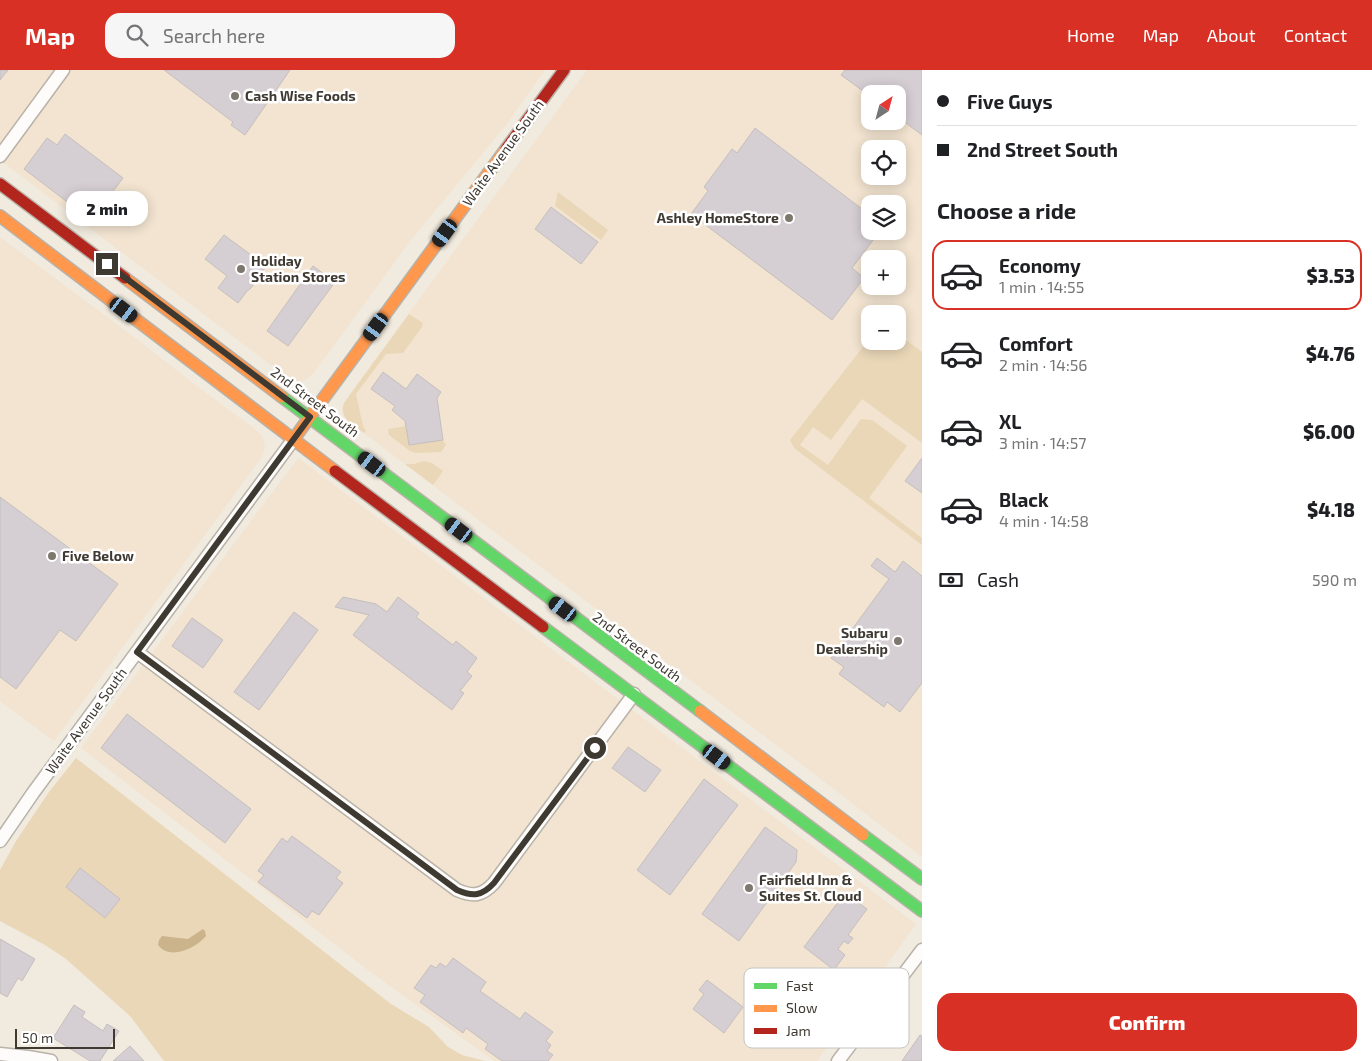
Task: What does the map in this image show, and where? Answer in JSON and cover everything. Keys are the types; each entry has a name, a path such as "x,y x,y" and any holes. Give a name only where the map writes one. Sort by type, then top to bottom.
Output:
{"main road":[{"name":"Waite Avenue South","path":"293,440 564,70"},
{"name":"2nd Street South","path":"0,184 922,880"},
{"path":"0,216 293,440 922,911"}],"street":[{"path":"0,156 63,70"},
{"name":"Waite Avenue South","path":"0,841 293,440"},
{"path":"137,652 457,890 467,895 477,895 487,890 494,883 634,694"},
{"path":"908,968 922,950"},
{"path":"838,1061 848,1048"},
{"path":"0,1054 51,1061"}],"shaded area":[{"path":"0,70 545,70 506,125 411,240 313,374 303,381 297,381 284,375 0,160"},
{"path":"587,70 922,70 922,857 348,421 343,415 342,408 349,395"},
{"path":"558,192 608,230 601,240 555,206"},
{"path":"0,237 255,429 261,435 265,445 259,461 54,741 0,701"},
{"path":"409,314 423,323 422,327 403,353 386,354 356,394 363,426 366,431 364,433 345,417 343,413 344,403"},
{"path":"906,340 922,352 922,443 862,399 831,440 813,427 800,445 828,465 861,419 872,420 907,446 869,498 922,538 922,545 794,448 790,440 861,349 906,350"},
{"path":"406,426 443,440 446,445 441,452 416,453 410,451 389,435 388,429"},
{"path":"298,458 916,924 884,968 744,968 744,1048 826,1048 817,1061 494,1061 368,970 81,748"},
{"path":"424,461 432,463 443,471 433,485 405,464"},
{"path":"76,758 391,1004 429,1027 448,1047 462,1055 485,1061 164,1061 130,1016 66,959 45,945 0,921 0,870 16,841 49,792"},
{"path":"203,929 206,936 196,945 183,951 169,952 163,950 158,945 162,936 188,939"}],"building":[{"path":"0,70 8,70 0,80"},
{"name":"Cash Wise Foods","path":"164,70 290,70 245,135 231,125 233,122"},
{"path":"845,70 922,70 922,135 906,123 906,85 861,85 861,89 841,75"},
{"path":"755,128 861,208 861,240 873,240 866,250 861,250 861,256 852,268 861,276 861,282 832,320 691,214 708,191 704,187 732,149 737,153"},
{"path":"65,134 123,178 91,220 24,169 47,138 57,145"},
{"path":"551,207 598,242 581,264 535,229"},
{"name":"Holiday Station Stores","path":"224,235 266,266 262,275 238,303 218,288 227,276 205,259"},
{"path":"313,266 335,282 288,346 267,331"},
{"path":"383,372 406,389 417,374 441,392 437,398 443,440 409,445 405,421 392,410 395,406 371,389"},
{"path":"922,458 922,493 905,481"},
{"path":"0,497 118,584 76,641 60,630 16,689 0,677"},
{"path":"877,558 895,572 903,561 922,576 922,683 900,712 887,702 884,707 839,674 844,667 831,658 889,579 871,566"},
{"path":"343,597 376,604 387,612 398,597 419,613 416,617 453,645 456,641 477,658 467,672 472,676 460,691 464,693 452,710 353,635 369,615 335,607"},
{"path":"294,612 318,630 259,710 234,692"},
{"path":"192,618 223,640 203,668 172,646"},
{"path":"127,714 251,809 225,843 101,748"},
{"path":"628,747 661,770 645,792 612,768"},
{"path":"704,779 738,805 670,895 637,870"},
{"name":"Fairfield Inn & Suites St. Cloud","path":"765,827 797,850 796,862 739,941 702,914"},
{"path":"292,836 341,872 336,878 343,883 319,915 312,911 307,918 258,882 264,875 258,871 282,838 287,842"},
{"path":"80,868 120,899 105,918 66,887"},
{"path":"845,893 867,909 848,935 853,938 848,944 844,941 838,949 845,955 835,968 831,968 804,947"},
{"path":"0,939 35,959 22,981 18,978 7,997 0,993"},
{"path":"453,958 486,982 480,991 520,1019 525,1012 553,1032 546,1041 551,1045 547,1051 553,1055 548,1061 502,1061 485,1049 488,1044 466,1028 463,1033 420,1002 425,995 414,988 431,965 436,968 440,963 446,967"},
{"path":"707,980 743,1007 724,1033 693,1009 704,994 699,990"},
{"path":"74,1005 85,1012 82,1017 103,1031 107,1024 119,1031 100,1061 90,1061 53,1038"},
{"path":"920,1035 922,1036 922,1061 902,1061"},
{"path":"130,1046 144,1061 113,1061"}],"traffic: fast":[{"path":"282,397 700,711"},
{"path":"543,627 922,911"},
{"path":"863,835 922,879"}],"traffic: slow":[{"path":"293,440 506,149"},
{"path":"0,216 335,471"},
{"path":"125,278 282,397"},
{"path":"700,711 863,835"}],"traffic: jam":[{"path":"506,149 564,70"},
{"path":"0,184 125,278"},
{"path":"335,471 543,627"}],"place":[{"name":"Cash Wise Foods","path":"235,96"},
{"name":"Ashley HomeStore","path":"789,218"},
{"name":"Holiday Station Stores","path":"241,269"},
{"name":"Five Below","path":"52,556"},
{"name":"Subaru Dealership","path":"898,641"},
{"name":"Fairfield Inn & Suites St. Cloud","path":"749,888"}],"route":[{"path":"107,264 310,417 137,652 457,890 467,895 477,895 487,890 494,883 595,748"}]}
